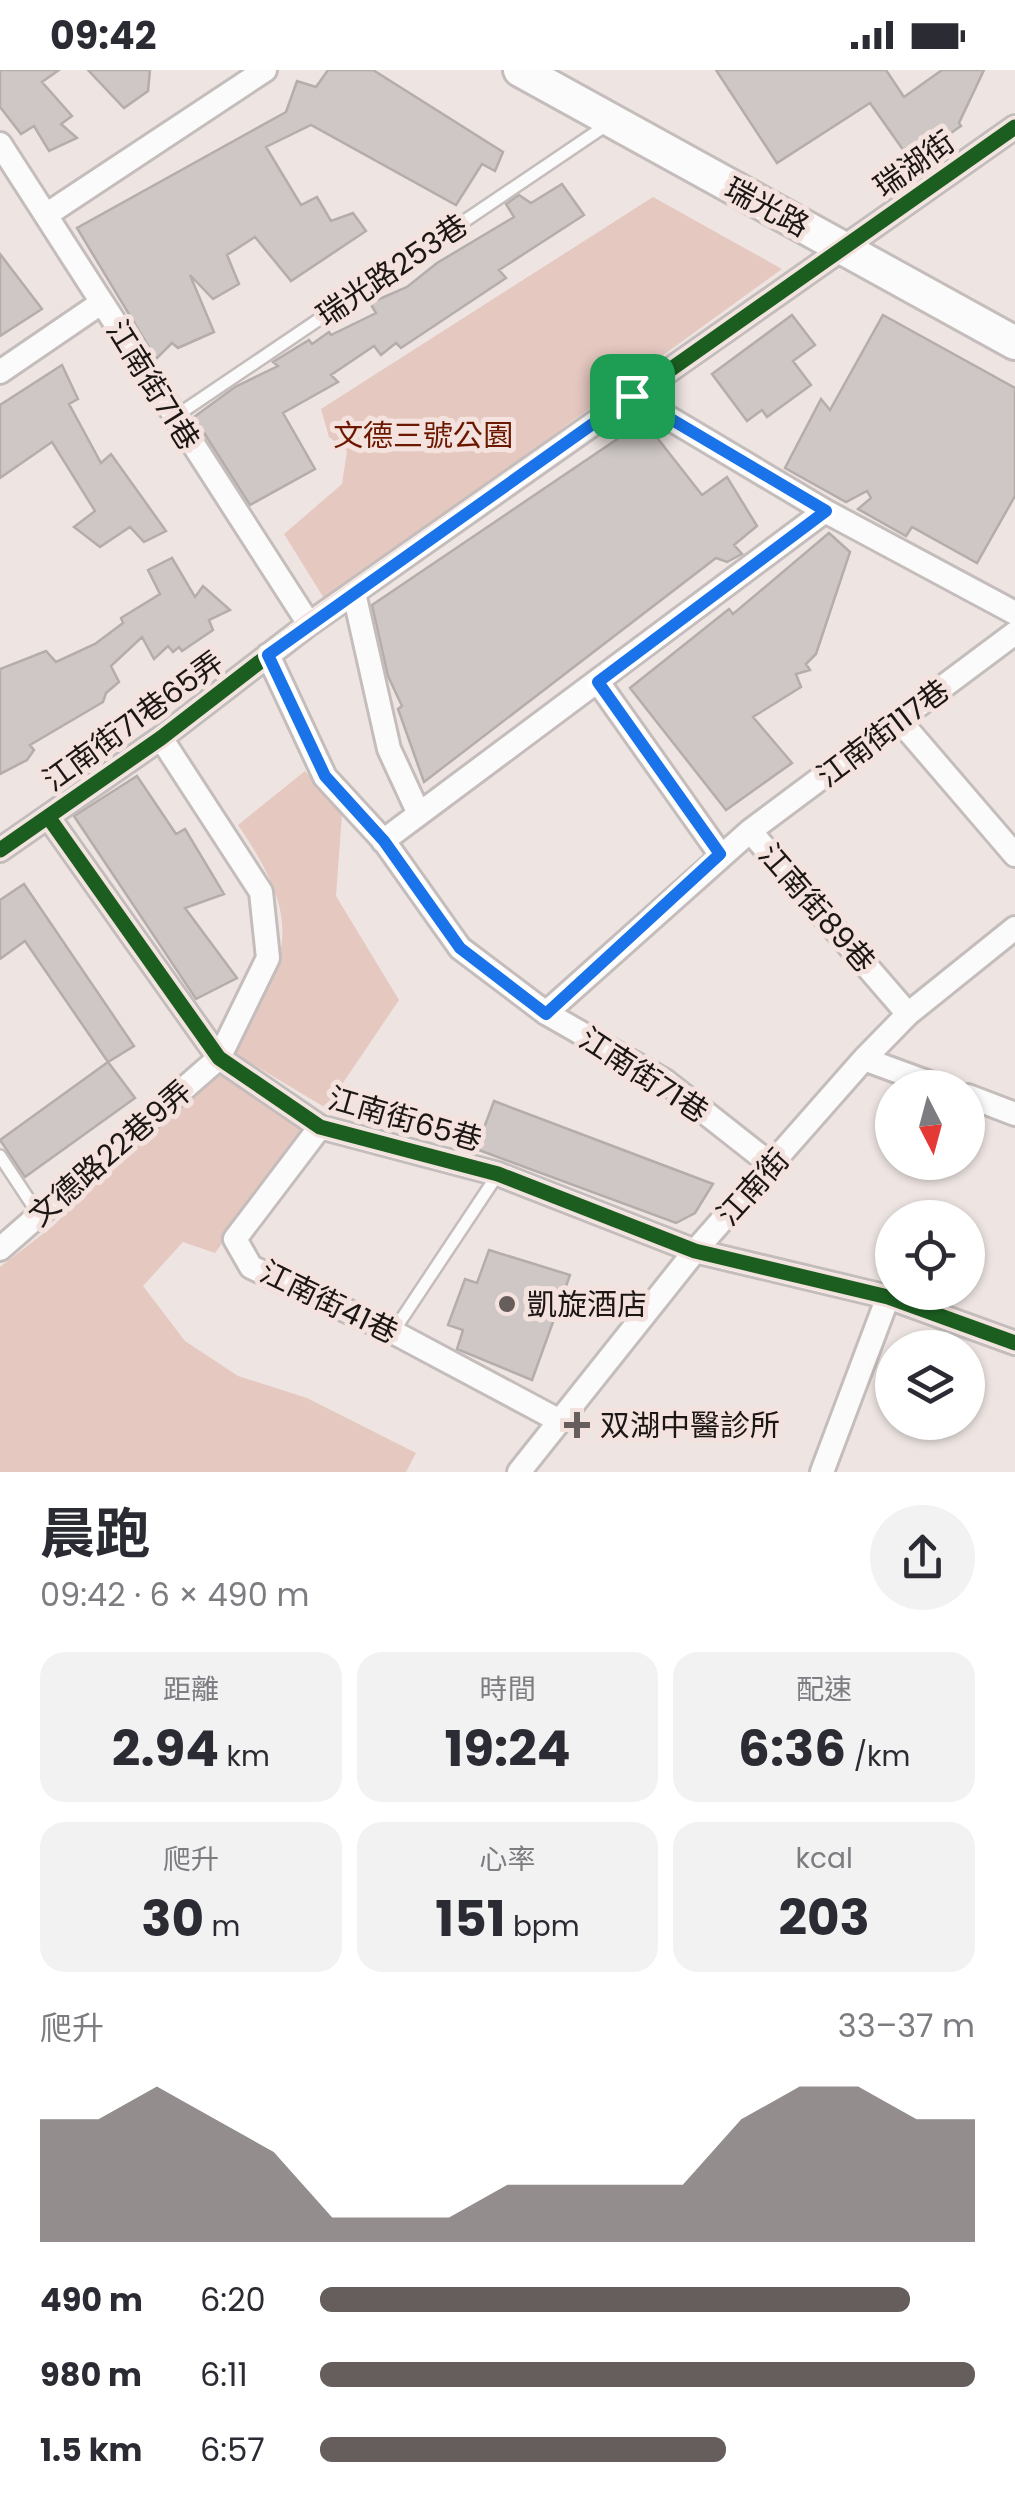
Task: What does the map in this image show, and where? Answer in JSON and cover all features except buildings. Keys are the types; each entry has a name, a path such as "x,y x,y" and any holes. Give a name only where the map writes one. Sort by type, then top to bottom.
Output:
{"street":[{"path":"46,215 265,70"},
{"name":"瑞光路","path":"520,70 1015,343"},
{"name":"瑞湖街","path":"632,396 1015,127"},
{"name":"江南街71巷","path":"4,159 46,215 309,624"},
{"path":"0,372 101,303"},
{"path":"632,396 826,511 1015,613"},
{"name":"江南街71巷65弄","path":"0,850 162,738 309,624 632,396"},
{"path":"384,841 826,511"},
{"path":"354,593 389,749 419,814"},
{"name":"江南街117巷","path":"750,831 1015,633"},
{"name":"江南街71巷","path":"268,655 325,776 384,841 460,948 546,1014 665,1081 773,1166"},
{"name":"江南街89巷","path":"598,682 720,854"},
{"path":"900,721 1015,855"},
{"path":"162,738 261,892 268,958 220,1058"},
{"name":"江南街65巷","path":"43,822 220,1058 320,1128 498,1174 695,1251 875,1295"},
{"name":"江南街89巷","path":"546,1014 750,831 908,1014"},
{"name":"江南街","path":"520,1472 695,1251 864,1059 908,1014 1015,928"},
{"name":"文德路22巷9弄","path":"0,1250 220,1058"},
{"path":"864,1059 894,1070"},
{"path":"985,1103 1015,1114"},
{"name":"江南街41巷","path":"320,1128 235,1239 251,1266 393,1332 558,1420"},
{"path":"822,1472 883,1310"},
{"name":"江南街65巷","path":"921,1310 1015,1344"}],"lane":[{"name":"瑞光路253巷","path":"173,418 611,122"},
{"path":"0,1156 39,1215"},
{"path":"393,1332 498,1174"}],"green space":[{"name":"文德三號公園","path":"653,197 782,269 325,600 284,534 342,484 347,451 329,437 321,409"},
{"path":"305,771 342,814 336,896 399,1000 326,1108 234,1053 267,990 282,940 274,889 238,825"},
{"path":"217,1061 304,1132 215,1253 183,1242 143,1286 185,1341 238,1376 307,1398 416,1453 406,1472 0,1472 0,1267 53,1226"}],"cycle path":[{"path":"0,850 161,738 309,624 1015,127"},
{"path":"49,818 219,1058 320,1127 498,1174 695,1251 888,1297 1015,1343"}],"place":[{"name":"凱旋酒店","path":"507,1304"},
{"name":"双湖中醫診所","path":"577,1425"}],"route":[{"path":"632,396 826,511 598,682 720,854 546,1014 460,948 384,841 325,776 268,655 632,396"}]}
